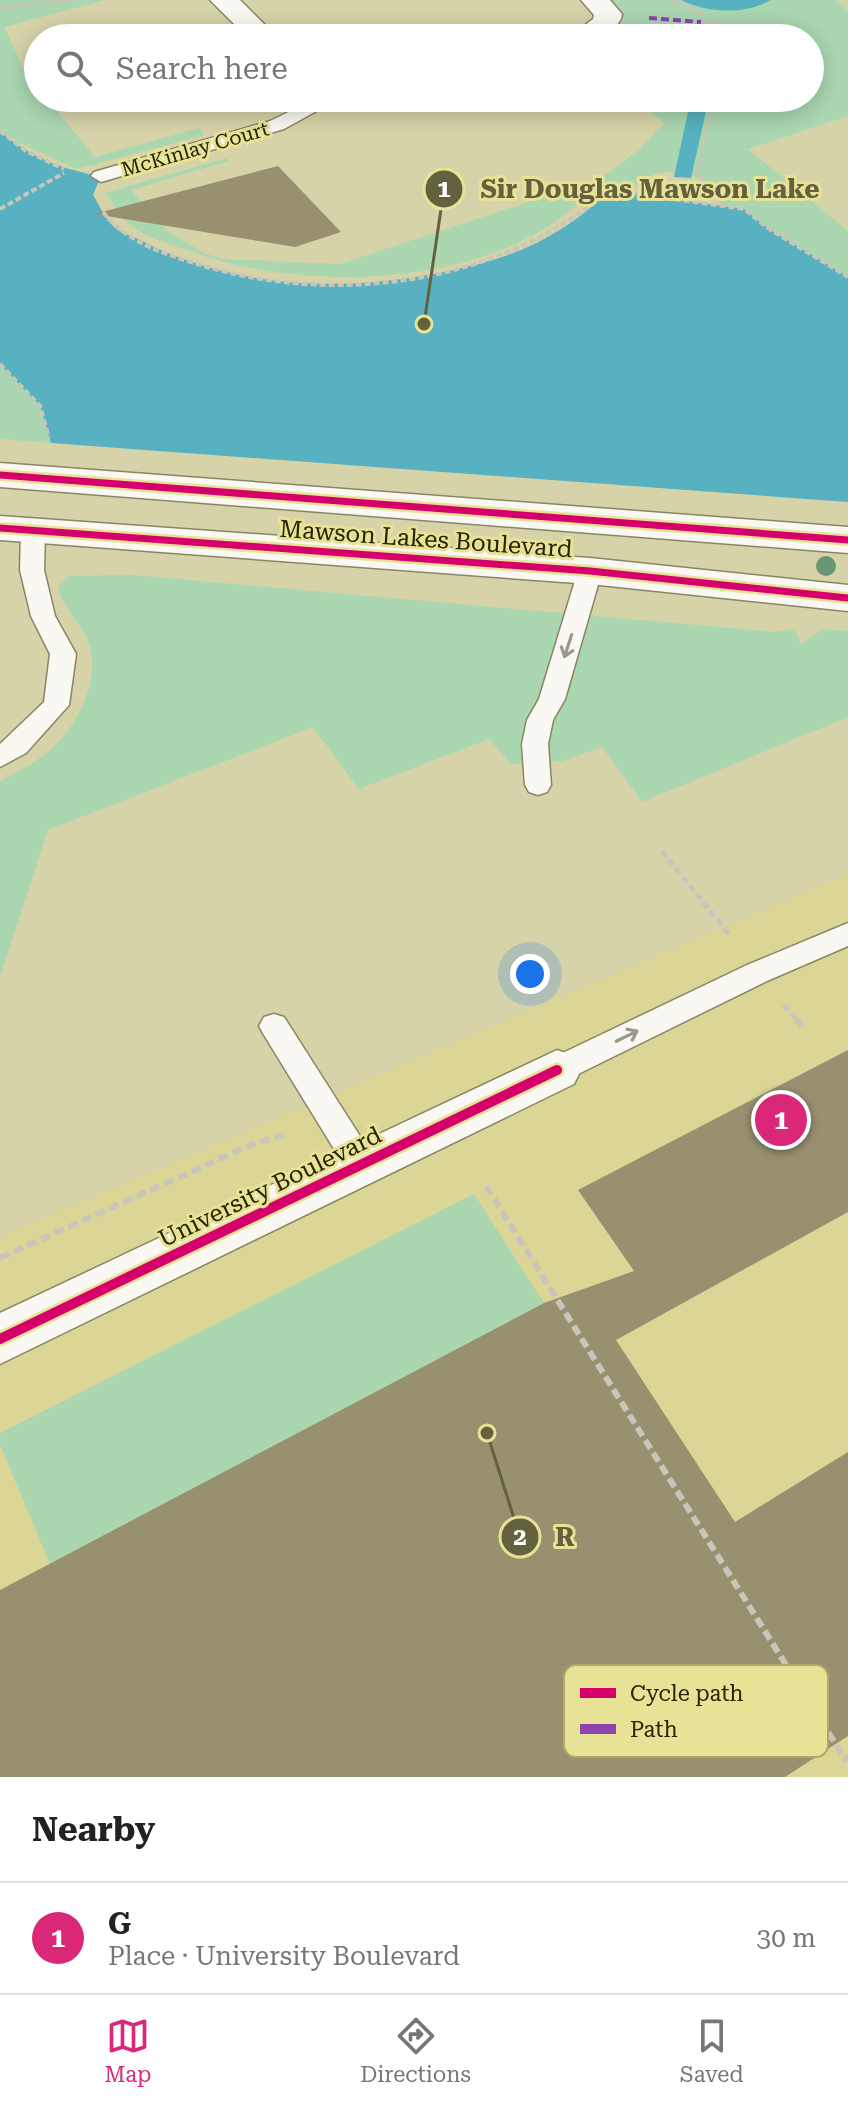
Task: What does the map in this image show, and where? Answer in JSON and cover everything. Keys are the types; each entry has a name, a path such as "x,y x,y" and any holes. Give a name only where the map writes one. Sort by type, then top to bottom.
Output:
{"street":[{"path":"224,0 249,24"},
{"path":"595,0 608,14 605,24"},
{"name":"Mawson Lakes Boulevard","path":"0,475 848,540"},
{"name":"Mawson Lakes Boulevard","path":"16,530 590,571 848,598"},
{"name":"University Boulevard","path":"0,1339 557,1070"}],"lane":[{"name":"McKinlay Court","path":"101,176 277,125 303,112"},
{"path":"0,757 17,746 56,705 63,654 43,616 32,570 16,530"},
{"path":"538,785 535,744 540,720 552,699 590,571"},
{"name":"University Boulevard","path":"557,1070 757,973 848,934"},
{"path":"274,1026 361,1165"}],"path":[{"path":"0,8 76,0"},
{"path":"672,0 698,11 701,22 716,24"},
{"path":"711,112 697,175 719,190 721,204"},
{"path":"0,131 26,151 68,171 0,209"},
{"path":"101,176 93,195 116,229 165,254 202,266 298,285 399,279 497,259 537,243 572,223 610,190 744,209 769,229 848,277"},
{"path":"486,1186 786,1665"},
{"path":"828,1732 845,1759 848,1757"}],"shaded area":[{"path":"848,874 848,1777 0,1777 0,1237"}],"green space":[{"path":"0,0 105,0 4,27 24,70 24,112 58,112 95,157 199,128 205,135 76,169 0,131"},
{"path":"595,0 836,0 848,11 848,116 748,149 848,231 848,277 769,229 744,209 721,204 719,190 709,183 675,172 652,175 632,189 598,183 560,218 514,245 461,263 405,274 347,277 290,274 236,265 173,245 131,226 105,193 226,158 229,161 131,190 169,232 204,253 223,259 340,264 586,183 611,171 638,150 664,123 651,112 824,112 824,24 598,24"},
{"path":"0,364 40,406 51,443 0,439"},
{"path":"133,575 775,632 794,629 801,644 823,629 848,631 848,717 642,802 602,747 563,761 511,764 489,739 359,789 313,727 48,830 0,977 0,781 57,744 80,711 92,672 87,639 58,587 69,576"},
{"path":"474,1194 544,1303 50,1564 0,1445 0,1433"}],"water":[{"path":"681,0 771,0 738,10 714,10"},
{"path":"688,112 706,112 691,178 674,177"},
{"path":"0,131 47,161 101,176 93,195 107,218 120,231 182,259 225,272 270,280 315,284 361,283 452,270 496,259 557,232 610,190 744,209 769,229 848,277 848,502 51,443 40,406 0,364"}],"building":[{"path":"278,166 341,232 295,247 94,214"},
{"path":"848,1050 848,1212 616,1340 735,1522 848,1452 848,1736 828,1749 828,1665 564,1665 564,1757 816,1757 785,1777 0,1777 0,1590 544,1303 634,1271 578,1190"}],"marked path":[{"path":"649,18 701,22"}],"cycle path":[{"path":"0,475 848,540"},
{"path":"0,528 590,571 848,598"},
{"path":"0,1339 557,1070"}],"place":[{"name":"Sir Douglas Mawson Lake","path":"424,324"},
{"name":"G","path":"781,1120"},
{"name":"R","path":"487,1433"}]}
